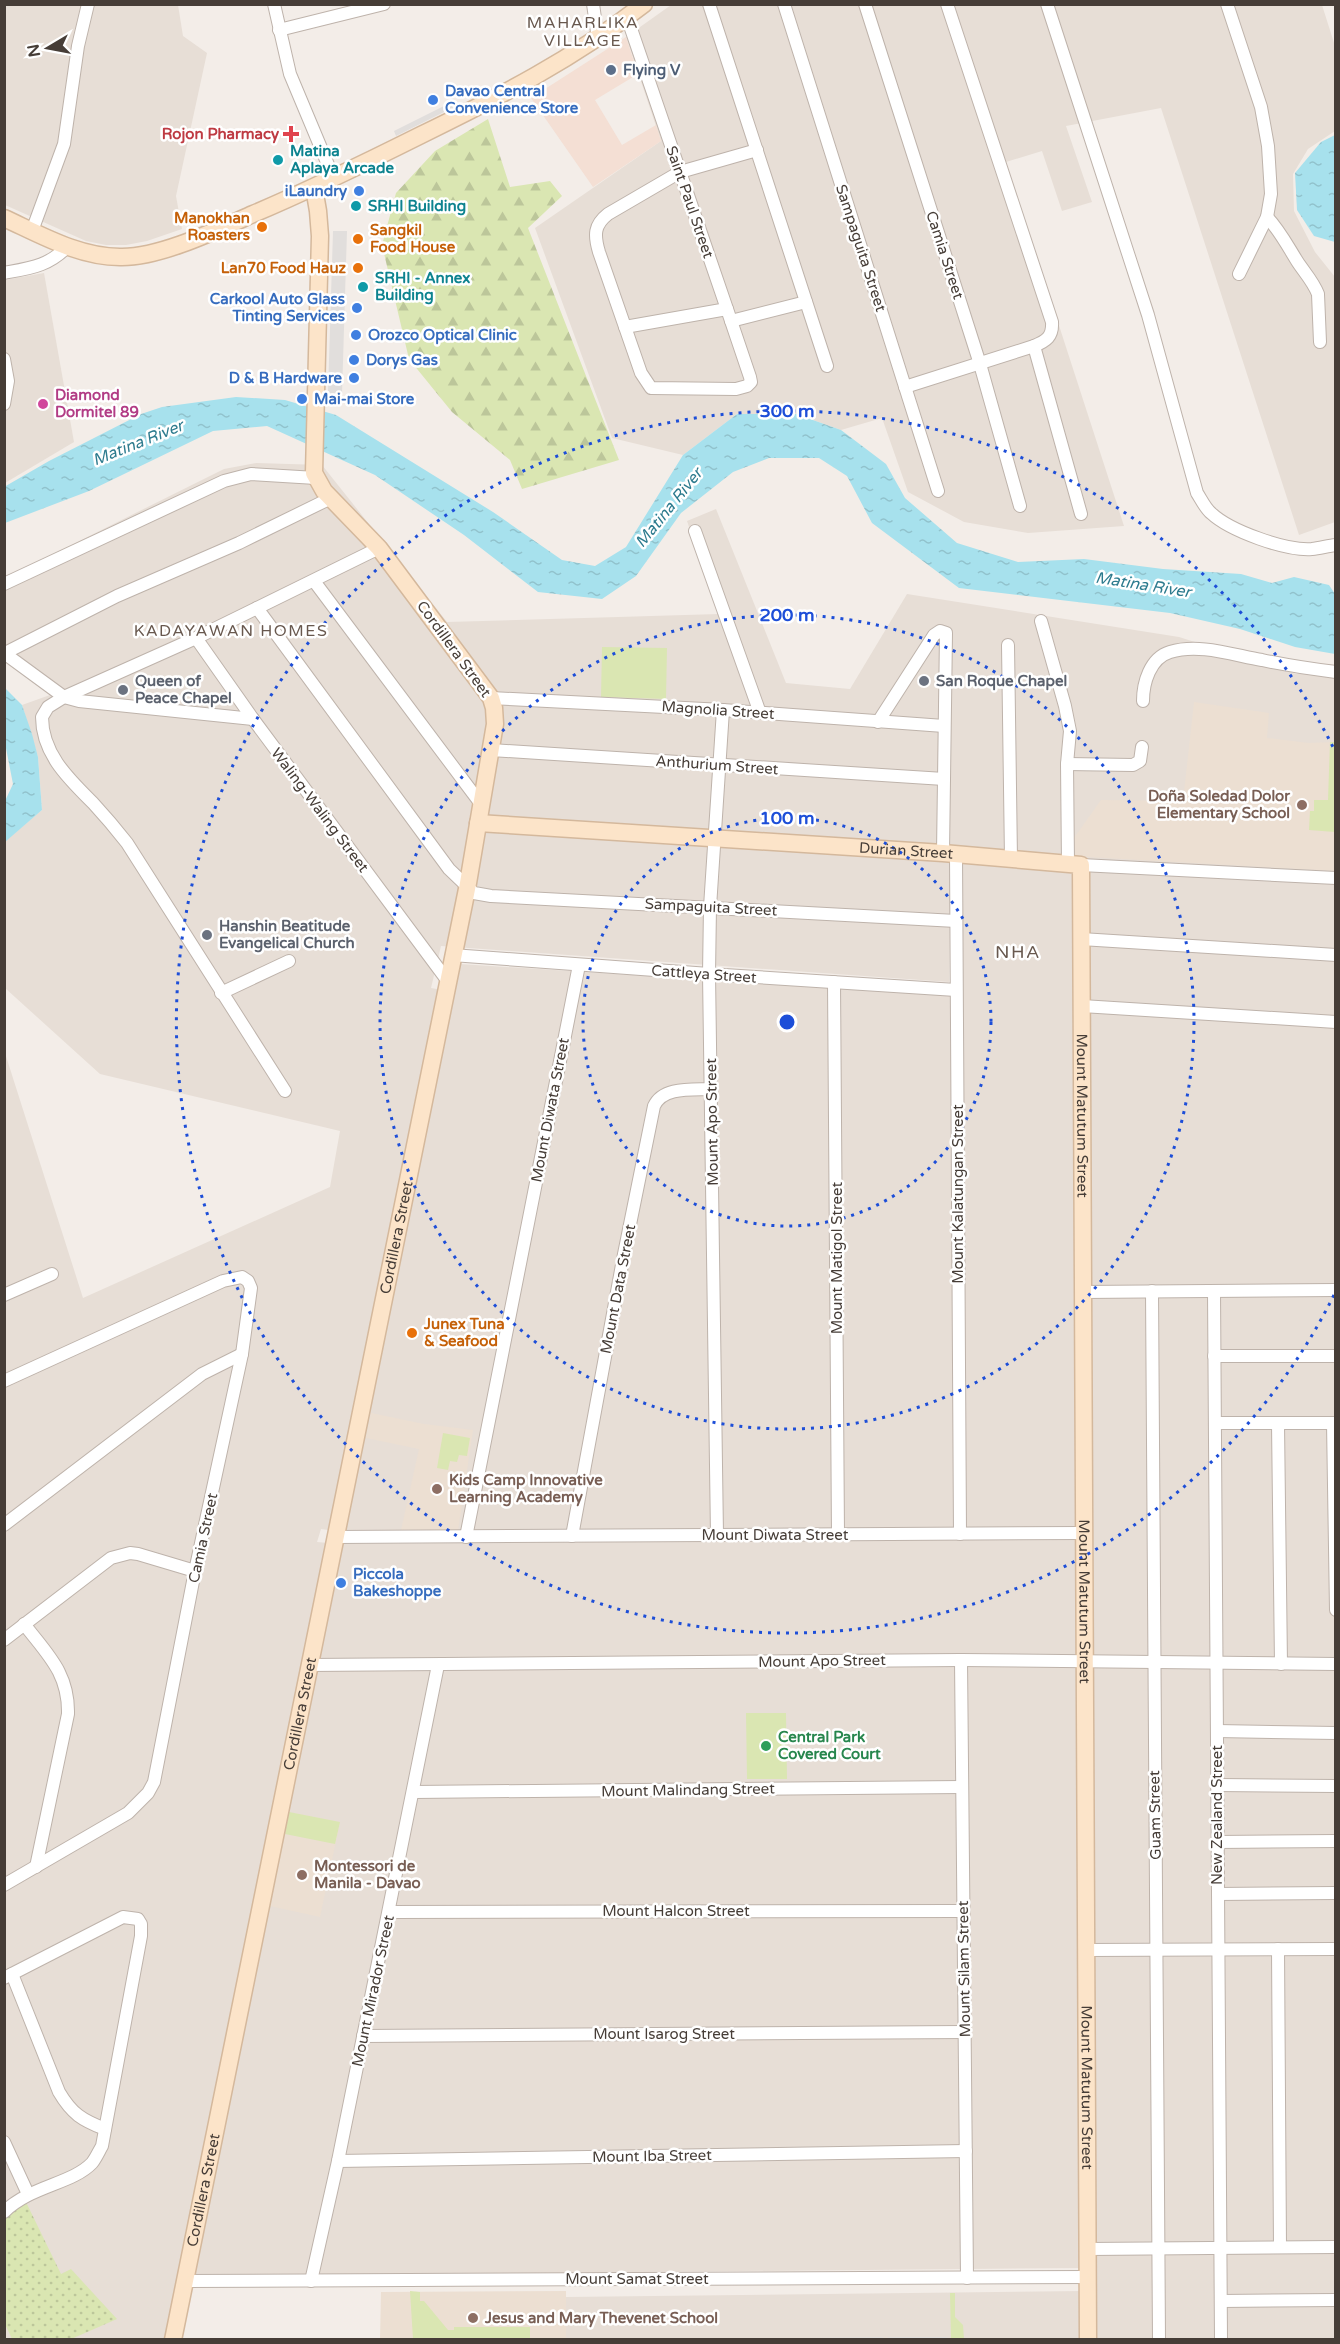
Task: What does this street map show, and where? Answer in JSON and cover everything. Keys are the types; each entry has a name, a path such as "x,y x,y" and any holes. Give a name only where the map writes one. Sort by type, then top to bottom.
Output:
{"street":[{"path":"32,231 64,144 78,46 88,4"},
{"path":"274,4 290,74 334,179"},
{"path":"279,30 384,4"},
{"path":"593,4 598,39"},
{"path":"4,219 85,253 121,257 140,255 227,225 334,179 508,91 598,39 644,4"},
{"path":"709,4 827,366"},
{"name":"Sampaguita Street","path":"784,4 938,491"},
{"name":"Camia Street","path":"865,4 980,364 1020,506"},
{"path":"905,387 1034,346 1050,337 1052,322 947,4"},
{"path":"1047,4 1152,326 1197,493 1211,513 1235,528 1265,540 1292,548 1311,549 1335,545"},
{"path":"1227,4 1261,107 1268,146 1271,194 1267,217 1239,274"},
{"name":"Saint Paul Street","path":"625,327 644,381 651,388 736,389 747,386 751,382 627,17"},
{"path":"757,150 680,172 608,214 599,221 595,230 599,252 625,327 729,315 806,302"},
{"path":"4,584 224,481 251,474 314,470 320,236 314,188"},
{"path":"1267,217 1282,233 1298,263 1315,286 1318,294 1320,342"},
{"path":"4,273 48,263 69,246"},
{"path":"1034,346 1081,513"},
{"path":"4,359 6,381 4,404"},
{"name":"Cordillera Street","path":"173,2340 467,889 495,716 491,698 379,548 331,498 314,470"},
{"path":"253,719 94,703 64,697 5,653 117,596 239,543 331,498"},
{"path":"695,531 760,713"},
{"path":"285,1091 127,843 111,822 70,780 54,758 44,734 42,717 48,707 64,697 196,638 379,548"},
{"path":"314,581 481,804"},
{"path":"256,608 449,870 467,889"},
{"name":"Mount Matutum Street","path":"1041,621 1070,731 1067,764 1081,939 1088,2340"},
{"name":"Mount Kalatungan Street","path":"878,722 934,635 943,631 948,636 944,779 956,921 960,1534"},
{"name":"Waling-Waling Street","path":"196,638 253,719 447,980"},
{"path":"1008,645 1011,859"},
{"path":"1143,701 1143,689 1149,670 1158,659 1169,652 1199,648 1335,672"},
{"name":"Magnolia Street","path":"491,698 723,710 944,726"},
{"name":"Mount Apo Street","path":"717,1535 709,974 723,710"},
{"path":"1067,764 1133,765 1140,761 1142,747"},
{"name":"Anthurium Street","path":"491,750 944,779"},
{"name":"Durian Street","path":"478,823 950,853 1074,864 1335,878"},
{"name":"Sampaguita Street","path":"467,889 474,893 491,896 956,921"},
{"path":"1081,939 1335,955"},
{"name":"Cattleya Street","path":"452,955 956,990"},
{"path":"221,993 289,961"},
{"name":"Mount Diwata Street","path":"466,1537 579,965"},
{"name":"Mount Matigol Street","path":"834,982 838,1534"},
{"path":"1082,1006 1335,1022"},
{"name":"Mount Data Street","path":"572,1536 654,1106 663,1094 712,1089"},
{"path":"4,1295 52,1274"},
{"name":"Camia Street","path":"4,1381 223,1281 242,1277 248,1281 252,1297 242,1354 195,1570 157,1767 148,1793 128,1813 36,1867"},
{"path":"1083,1292 1335,1290"},
{"name":"New Zealand Street","path":"1214,1291 1221,2340"},
{"name":"Guam Street","path":"1152,1292 1159,2340"},
{"path":"4,1525 202,1374 242,1354"},
{"path":"1214,1356 1335,1356"},
{"path":"1215,1423 1334,1423 1335,1610"},
{"path":"1278,1424 1281,1664"},
{"name":"Mount Diwata Street","path":"335,1538 1084,1533"},
{"path":"4,1640 103,1562 120,1554 138,1554 195,1570"},
{"path":"4,1885 36,1867 68,1714 66,1685 59,1670 24,1624"},
{"name":"Mount Apo Street","path":"308,1665 961,1660 1335,1664"},
{"name":"Mount Silam Street","path":"961,1660 967,2278"},
{"name":"Mount Mirador Street","path":"311,2281 338,2161 438,1665"},
{"path":"1217,1731 1335,1732"},
{"path":"1217,1785 1335,1786"},
{"name":"Mount Malindang Street","path":"414,1792 962,1787"},
{"path":"1218,1842 1335,1841"},
{"path":"1218,1894 1335,1893"},
{"name":"Mount Halcon Street","path":"389,1912 963,1911"},
{"path":"4,2212 28,2194 81,2172 93,2162 102,2146 141,1936 141,1924 138,1919 123,1917 8,1976 59,2092 69,2109 86,2121 105,2129"},
{"path":"1278,1949 1280,2247"},
{"path":"1086,1950 1335,1949"},
{"name":"Mount Isarog Street","path":"363,2036 965,2032"},
{"path":"4,2142 28,2194"},
{"name":"Mount Iba Street","path":"338,2161 966,2151"},
{"path":"1088,2249 1335,2247"},
{"name":"Mount Samat Street","path":"186,2281 1088,2277"},
{"path":"1221,2301 1335,2300"}],"shaded area":[{"path":"4,5 178,5 183,36 207,53 176,196 182,229 147,241 126,245 106,245 86,241 5,205"},
{"path":"671,5 1322,5 1335,46 1335,131 1308,149 1293,174 1294,211 1315,252 1335,277 1335,522 1299,535 1161,108 1066,126 1092,202 1062,211 1042,151 1006,162 1124,526 1028,533 964,522 908,492 882,418 841,430 796,414 737,414 683,455 612,438 535,228 661,141 626,37"},
{"path":"626,37 638,74 595,100 622,145 656,125 661,141 593,187 531,98"},
{"path":"452,102 454,107 396,136 394,131"},
{"path":"333,231 347,231 342,394 328,393"},
{"path":"44,273 74,442 5,483 5,280"},
{"path":"256,463 322,465 447,622 719,614 687,521 716,509 786,683 850,689 907,594 1179,637 1296,674 1335,670 1335,2339 1095,2339 1087,860 951,847 949,982 441,946 431,988 454,992 460,964 962,996 963,861 1072,871 1077,1527 343,1532 321,1529 317,1542 340,1544 1076,1538 1084,2268 302,2275 178,2274 164,2339 5,2339 5,1053 83,1298 330,1187 340,1131 100,1074 5,988 4,842 42,810 38,757 22,705 50,695 5,662 5,578 224,469"},
{"path":"1194,702 1269,713 1267,738 1309,743 1335,742 1335,871 1070,856 1069,845 1101,800 1183,801"},
{"name":"Kids Camp Innovative Learning Academy","path":"371,1413 424,1424 473,1430 458,1531 401,1530 419,1449 366,1438"},
{"name":"Montessori de Manila - Davao","path":"289,1812 340,1822 320,1917 270,1906"},
{"name":"Jesus and Mary Thevenet School","path":"566,2291 566,2339 380,2340 381,2292"},
{"path":"1083,2291 1083,2339 566,2340 566,2297"},
{"path":"883,2337 883,2340 801,2339 801,2338"},
{"path":"888,2337 947,2337 947,2339 888,2340"}],"green space":[{"path":"488,119 510,187 550,181 562,196 528,228 619,460 522,489 510,460 452,412 409,359 382,245 396,193 435,151"},
{"path":"602,647 667,648 666,699 601,697"},
{"path":"1330,742 1335,742 1335,832 1309,830 1310,811 1314,811 1314,800 1328,800"},
{"path":"443,1433 470,1438 467,1456 459,1455 457,1462 450,1461 448,1470 437,1468"},
{"name":"Central Park Covered Court","path":"746,1713 786,1713 787,1779 747,1779"},
{"path":"289,1812 340,1822 335,1844 285,1834"},
{"path":"25,2200 61,2274 71,2269 117,2319 69,2340 12,2339 5,2324 5,2218"},
{"path":"410,2291 420,2292 420,2301 424,2301 448,2330 454,2330 454,2327 530,2327 530,2339 413,2339"},
{"path":"950,2293 955,2293 955,2317 963,2325 964,2339 951,2339"}],"water":[{"path":"1335,135 1335,242 1314,236 1297,210 1295,173 1321,142"},
{"name":"Matina River","path":"236,397 285,400 336,415 493,512 562,560 595,566 626,547 683,455 737,414 796,414 841,430 886,464 905,498 957,543 1018,562 1084,559 1163,569 1241,574 1272,583 1294,577 1329,585 1335,594 1335,654 1295,647 1240,629 1170,613 959,588 872,523 847,476 819,458 769,458 733,472 681,513 636,576 602,599 538,592 464,535 375,475 267,426 213,431 89,491 5,523 4,487 49,461 141,414 162,407"},
{"path":"5,688 22,705 32,734 38,757 42,810 5,842 5,801 13,784 5,743"}],"place":[{"name":"Flying V","path":"611,70"},
{"name":"Davao Central Convenience Store","path":"433,100"},
{"name":"Rojon Pharmacy","path":"291,134"},
{"name":"Matina Aplaya Arcade","path":"278,160"},
{"name":"iLaundry","path":"359,191"},
{"name":"SRHI Building","path":"356,206"},
{"name":"Manokhan Roasters","path":"262,227"},
{"name":"Sangkil Food House","path":"358,239"},
{"name":"Lan70 Food Hauz","path":"358,268"},
{"name":"SRHI - Annex Building","path":"363,287"},
{"name":"Carkool Auto Glass Tinting Services","path":"357,308"},
{"name":"Orozco Optical Clinic","path":"356,335"},
{"name":"Dorys Gas","path":"354,360"},
{"name":"D & B Hardware","path":"354,378"},
{"name":"Mai-mai Store","path":"302,399"},
{"name":"Diamond Dormitel 89","path":"43,404"},
{"name":"San Roque Chapel","path":"924,681"},
{"name":"Queen of Peace Chapel","path":"123,690"},
{"name":"Doña Soledad Dolor Elementary School","path":"1302,805"},
{"name":"Hanshin Beatitude Evangelical Church","path":"207,935"},
{"name":"Junex Tuna & Seafood","path":"412,1333"},
{"name":"Kids Camp Innovative Learning Academy","path":"437,1489"},
{"name":"Piccola Bakeshoppe","path":"341,1583"},
{"name":"Central Park Covered Court","path":"766,1746"},
{"name":"Montessori de Manila - Davao","path":"302,1875"},
{"name":"Jesus and Mary Thevenet School","path":"473,2318"}],"district":[{"name":"MAHARLIKA VILLAGE","path":"583,32"},
{"name":"KADAYAWAN HOMES","path":"231,631"},
{"name":"NHA","path":"1018,952"}]}
